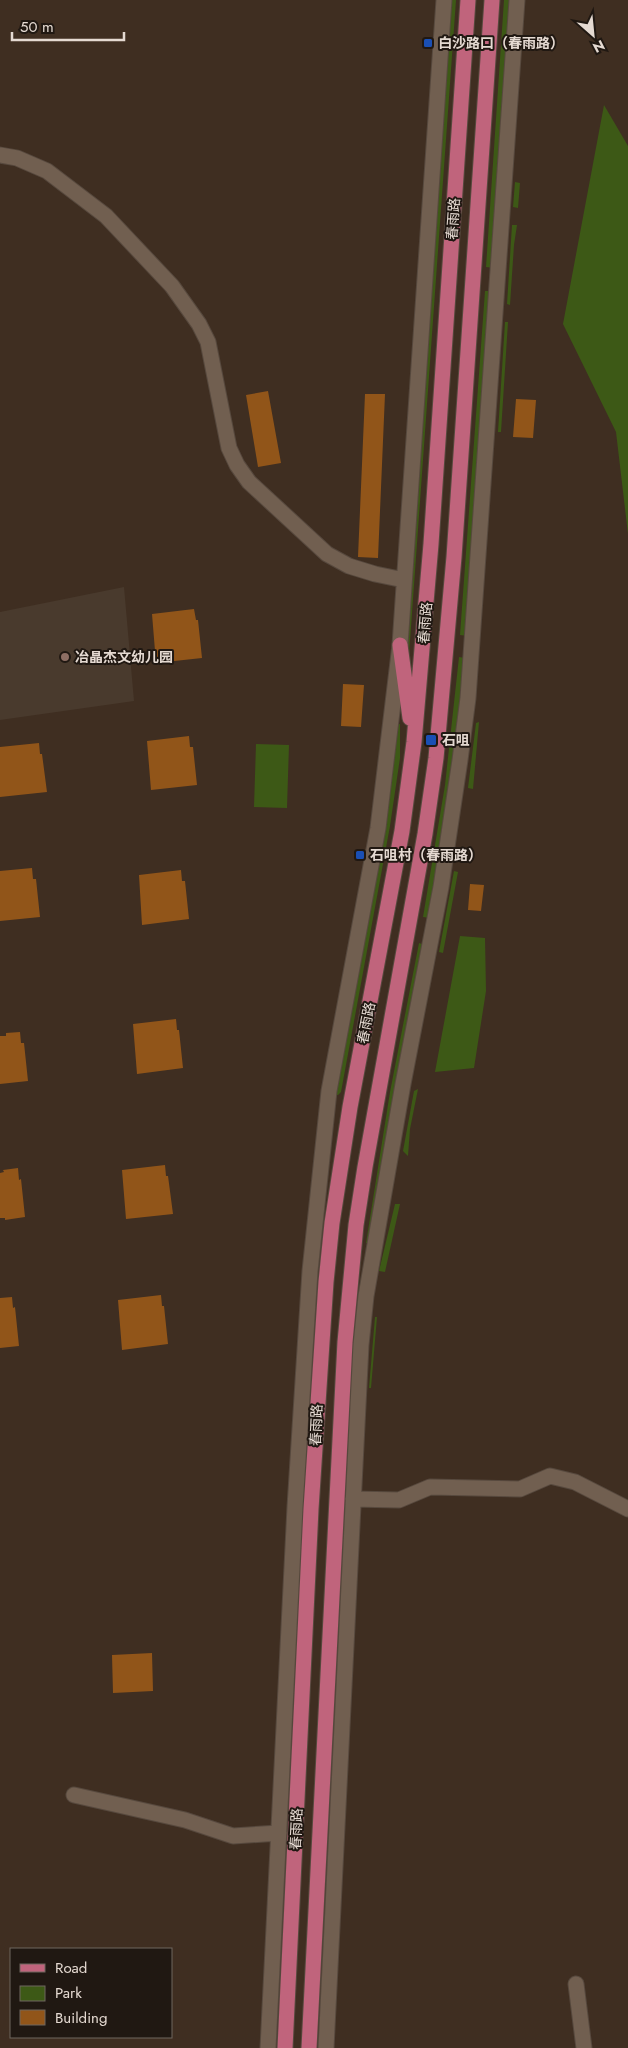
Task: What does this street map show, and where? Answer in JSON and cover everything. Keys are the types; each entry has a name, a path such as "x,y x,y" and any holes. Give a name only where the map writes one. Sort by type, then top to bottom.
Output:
{"main road":[{"name":"春雨路","path":"285,2048 319,1361 326,1282 348,1117 402,831 414,742 431,544 468,0"},
{"name":"春雨路","path":"309,2048 346,1322 356,1225 366,1157 410,923 436,758 454,557 492,0"},
{"path":"400,645 414,742"},
{"path":"293,1886 296,1894 304,1898 312,1895 317,1887"},
{"path":"289,1971 294,1963 302,1960 310,1964 313,1972"}],"street":[{"path":"268,2048 304,1349 325,1119 378,828 400,645 444,0"},
{"path":"326,2048 361,1345 366,1296 403,1084 441,887 468,698 517,0"},
{"path":"0,155 18,158 47,171 84,199 106,216 172,286 199,324 208,342 229,448 237,465 249,482 327,554 349,566 404,580"},
{"path":"353,1499 399,1500 430,1487 520,1488 550,1476 575,1482 628,1509"},
{"path":"74,1795 185,1820 233,1836 279,1833"},
{"path":"576,1984 584,2048"}],"shaded area":[{"name":"冶晶杰文幼儿园","path":"124,587 134,701 0,720 0,612"}],"green space":[{"path":"448,0 456,0 409,655 406,627"},
{"path":"504,0 513,0 495,268 486,267"},
{"path":"604,105 628,146 628,534 616,432 563,324"},
{"path":"515,182 520,183 518,208 513,207"},
{"path":"512,225 517,225 510,305 507,304"},
{"path":"485,291 493,291 468,636 460,635"},
{"path":"505,322 508,322 501,432 498,432"},
{"path":"459,657 465,658 459,721 430,918 423,917 445,785"},
{"path":"479,722 473,789 468,788 476,723"},
{"path":"396,724 400,724 400,758 390,826 341,1092 335,1095"},
{"path":"256,744 289,745 287,808 254,807"},
{"path":"454,871 458,872 443,953 439,952"},
{"path":"460,936 485,938 486,991 474,1068 435,1072"},
{"path":"419,943 425,945 368,1243 366,1243 390,1092"},
{"path":"418,1089 410,1129 408,1156 403,1151 414,1091"},
{"path":"395,1204 400,1204 385,1272 379,1271"},
{"path":"375,1317 377,1317 371,1388 369,1388"}],"building":[{"path":"268,391 281,463 258,467 246,395"},
{"path":"365,394 385,394 378,558 358,557"},
{"path":"516,399 536,400 533,438 513,437"},
{"path":"194,609 196,620 198,620 202,658 156,663 152,614"},
{"path":"343,684 364,685 361,727 341,726"},
{"path":"189,736 190,747 193,747 197,785 151,790 147,741"},
{"path":"39,743 47,792 0,797 0,747"},
{"path":"32,868 33,879 36,879 40,917 0,921 0,871"},
{"path":"181,870 182,881 185,881 189,919 142,925 139,875"},
{"path":"470,884 484,885 481,911 468,910"},
{"path":"176,1019 183,1068 137,1074 133,1024"},
{"path":"20,1032 21,1043 24,1043 28,1081 0,1084 0,1036 6,1036 6,1033"},
{"path":"165,1165 173,1214 126,1219 122,1170"},
{"path":"18,1168 25,1217 5,1220 5,1218 0,1218 0,1173 4,1172 3,1170"},
{"path":"161,1295 168,1344 122,1350 118,1300"},
{"path":"12,1297 13,1308 15,1307 19,1346 0,1348 0,1298"},
{"path":"152,1653 153,1691 113,1693 112,1655"}],"place":[{"name":"白沙路口（春雨路）","path":"428,43"},
{"name":"冶晶杰文幼儿园","path":"65,657"},
{"name":"石咀","path":"431,740"},
{"name":"石咀村（春雨路）","path":"360,855"}]}
